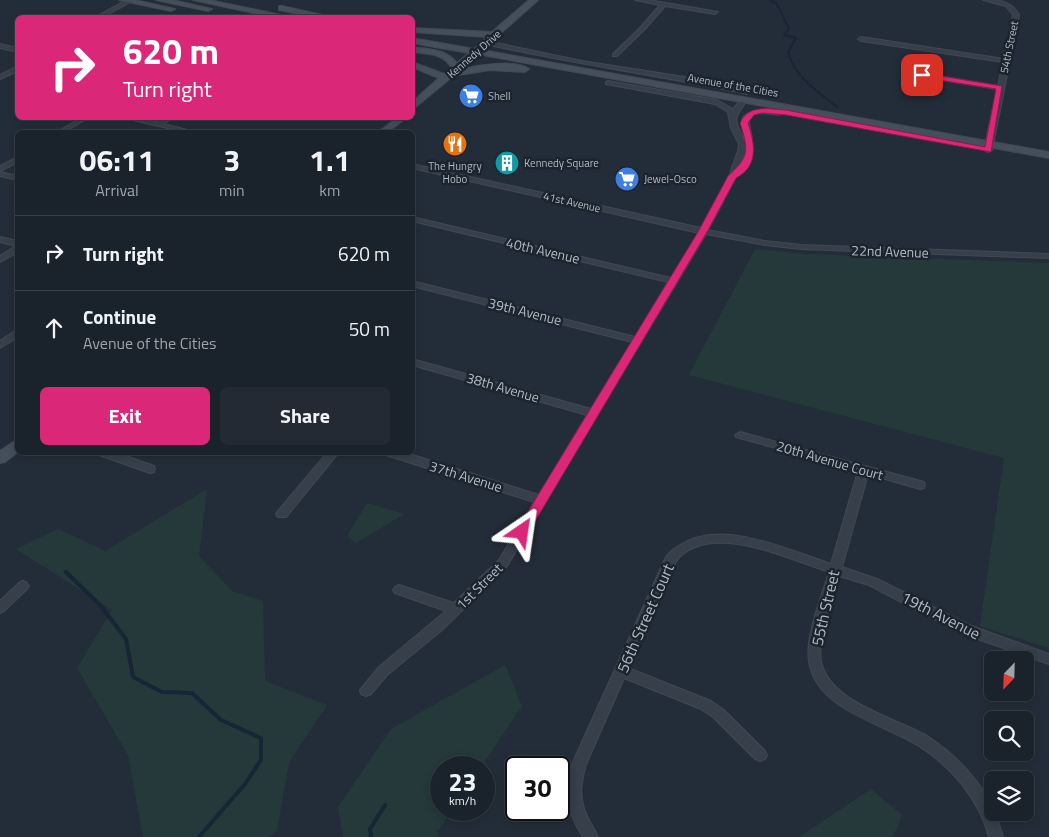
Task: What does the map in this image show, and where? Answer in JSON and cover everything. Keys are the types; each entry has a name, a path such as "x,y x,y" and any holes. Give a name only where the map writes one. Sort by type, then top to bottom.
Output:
{"main road":[{"path":"160,0 238,15"},
{"path":"197,0 276,15"},
{"path":"242,0 317,15"},
{"name":"Kennedy Drive","path":"415,104 534,0"},
{"path":"129,1 201,15"},
{"path":"415,30 495,35"},
{"name":"Avenue of the Cities","path":"415,41 744,100 989,147 1049,161"},
{"path":"447,46 466,47 487,43"},
{"path":"415,49 450,58 454,62 456,69"},
{"name":"Avenue of the Cities","path":"415,49 608,83 744,100 786,112 989,147 1049,155"},
{"path":"415,65 446,78 474,68 489,66 536,70"},
{"path":"386,130 398,120"},
{"path":"0,458 15,446"}],"street":[{"path":"638,0 715,12"},
{"name":"54th Street","path":"986,0 1009,6 1016,15 989,147"},
{"path":"103,15 129,1"},
{"path":"108,15 129,1"},
{"path":"615,55 664,4"},
{"path":"861,39 1006,61"},
{"name":"Avenue of the Cities","path":"487,43 574,62 691,80 744,100"},
{"path":"0,46 15,49"},
{"path":"0,77 15,70"},
{"path":"922,75 1000,88"},
{"path":"608,83 717,102 729,109 733,119"},
{"path":"733,119 744,100"},
{"path":"744,100 737,124 750,140"},
{"name":"1st Street","path":"732,176 740,172 749,157 750,140 744,123 748,115 762,110 786,112"},
{"name":"1st Street","path":"366,690 383,671 456,609 503,563 703,232 732,176 742,149 740,139 733,128 733,119"},
{"path":"64,130 81,120"},
{"path":"136,120 182,130"},
{"path":"158,125 166,120"},
{"path":"0,169 15,160"},
{"name":"41st Avenue","path":"415,167 732,238"},
{"path":"0,174 15,177"},
{"name":"40th Avenue","path":"415,220 673,280"},
{"path":"0,238 15,243"},
{"name":"22nd Avenue","path":"732,238 780,245 820,248 1049,256"},
{"path":"0,260 15,250"},
{"name":"39th Avenue","path":"415,284 637,340"},
{"path":"0,345 15,334"},
{"name":"38th Avenue","path":"415,363 593,413"},
{"name":"20th Avenue Court","path":"740,435 920,485"},
{"path":"111,455 150,469"},
{"path":"282,514 331,455"},
{"name":"37th Avenue","path":"400,455 542,500"},
{"name":"55th Street","path":"864,470 816,637 815,658 821,676 828,686 845,701 912,734 955,766 973,788 990,818 996,837"},
{"name":"56th Street Court","path":"591,837 574,805 575,777 671,559 676,552 694,542 716,538 743,540 835,568"},
{"name":"19th Avenue","path":"835,568 890,589 965,629 1049,659"},
{"path":"0,608 23,586"},
{"path":"399,590 456,609"},
{"path":"621,672 706,704 719,714 760,755"}],"green space":[{"path":"755,249 805,254 1049,263 1049,648 980,626 1004,458 689,375"},
{"path":"207,489 199,556 232,591 263,601 265,681 327,705 289,762 277,830 269,837 143,837 128,755 77,668 112,610 16,549 58,529 105,551"},
{"path":"367,503 404,514 356,543 347,536"},
{"path":"505,665 522,706 488,756 430,756 430,821 444,821 437,832 439,837 343,837 338,807 391,729"},
{"path":"871,789 902,815 893,837 799,837"}],"waterway":[{"path":"770,0 777,4 789,29 784,35 796,38 788,52 795,69 808,83 837,107"},
{"path":"66,572 100,605 126,639 133,677 162,692 192,693 221,720 261,738 261,760 245,784 199,837"},
{"path":"371,837 370,829 385,805"}],"place":[{"name":"Shell","path":"471,96"},
{"name":"The Hungry Hobo","path":"455,144"},
{"name":"Kennedy Square","path":"507,163"},
{"name":"Jewel-Osco","path":"627,179"}],"route":[{"path":"522,532 703,232 732,176 740,172 749,157 750,142 744,123 747,117 751,113 762,110 786,112 988,150 1000,88 922,75"}]}
